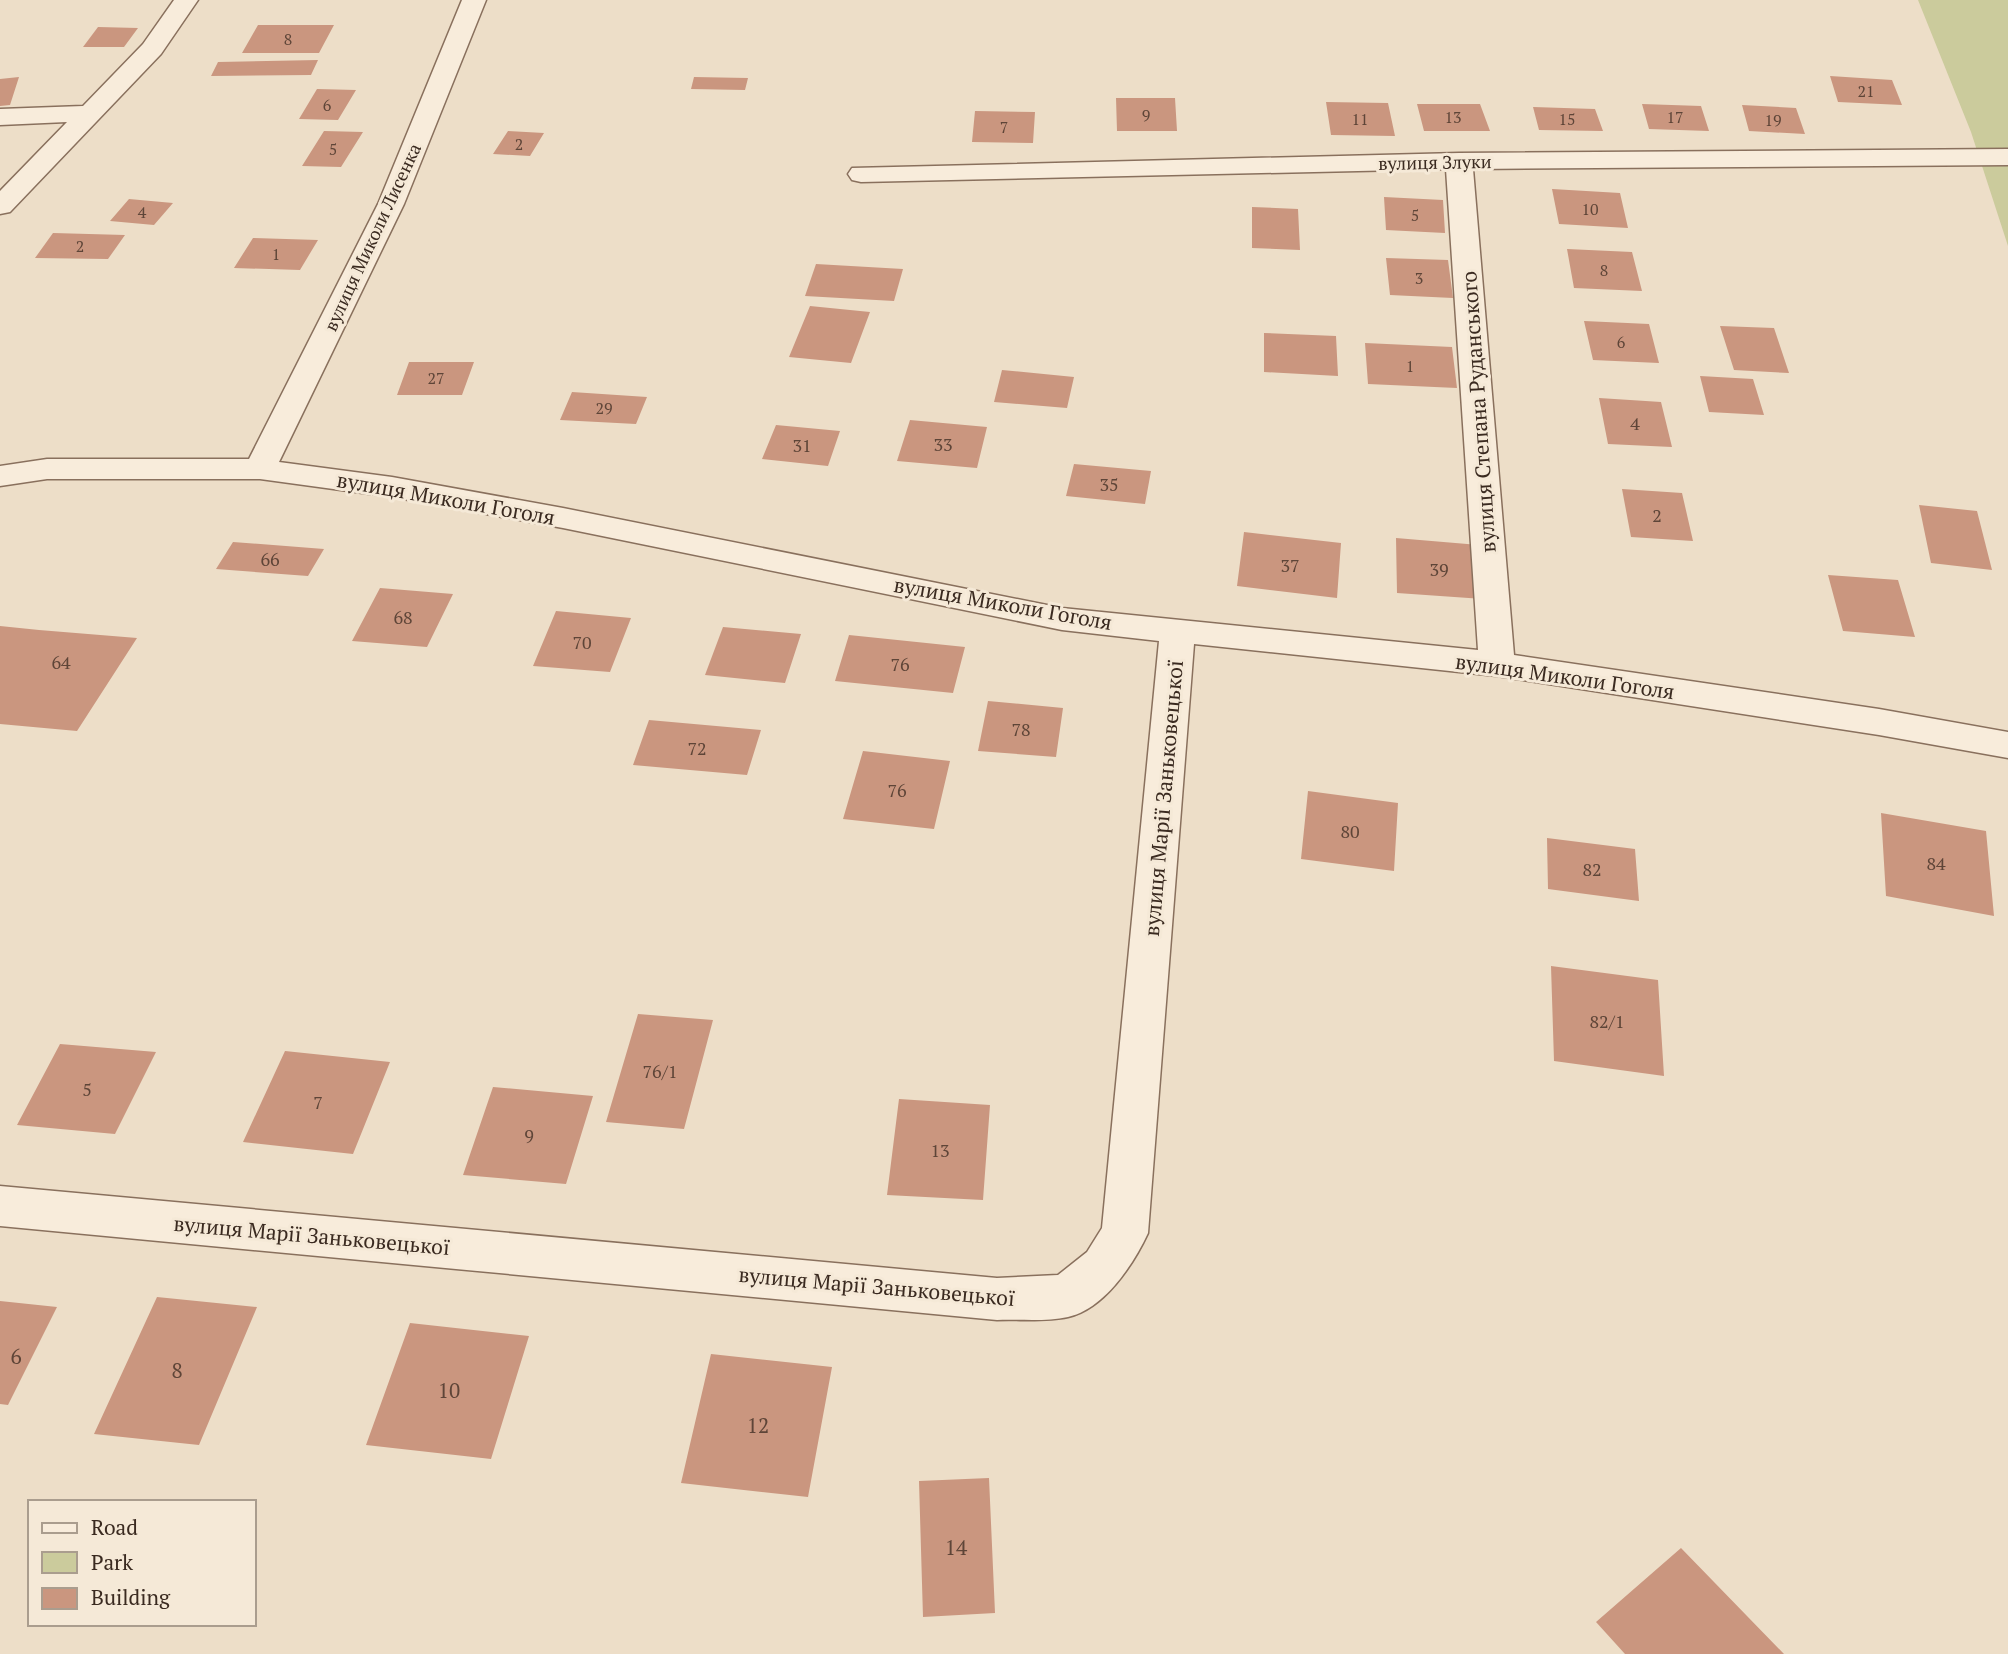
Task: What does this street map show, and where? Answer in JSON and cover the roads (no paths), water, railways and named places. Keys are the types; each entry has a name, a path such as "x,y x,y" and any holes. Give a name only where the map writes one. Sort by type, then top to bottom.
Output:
{"street":[{"path":"0,206 152,49 186,0"},
{"name":"вулиця Миколи Лисенка","path":"260,469 391,204 474,0"},
{"path":"0,117 92,113"},
{"name":"вулиця Злуки","path":"862,174 1460,161 2008,157"},
{"name":"вулиця Степана Руданського","path":"1460,161 1497,664"},
{"path":"0,447 47,469"},
{"name":"вулиця Миколи Гоголя","path":"0,476 47,469 260,469 392,487 564,518 1062,619 1497,664 1879,722 2008,746"},
{"name":"вулиця Марії Заньковецької","path":"0,1206 997,1299 1067,1296 1103,1267 1125,1233 1177,632"}]}
